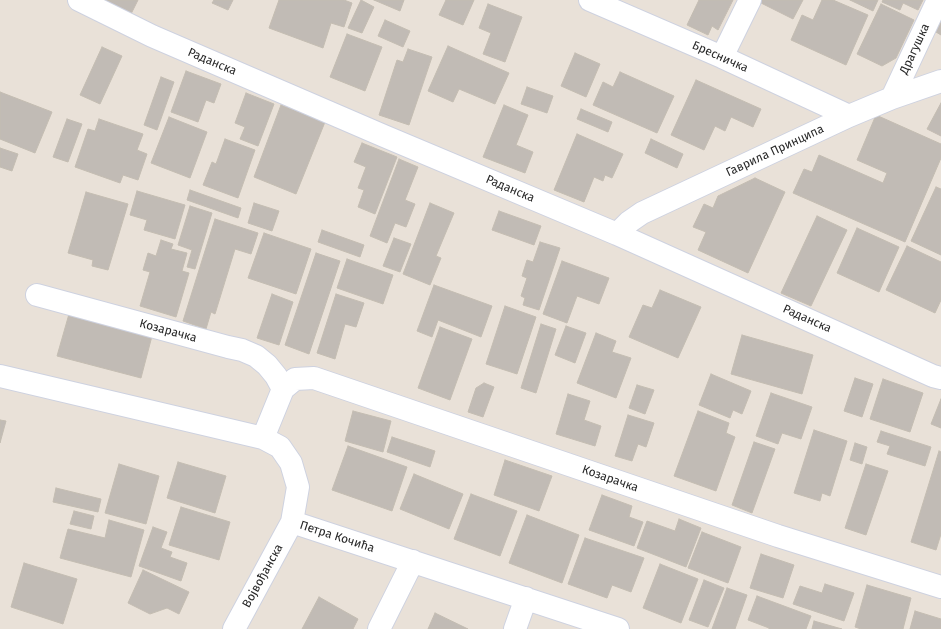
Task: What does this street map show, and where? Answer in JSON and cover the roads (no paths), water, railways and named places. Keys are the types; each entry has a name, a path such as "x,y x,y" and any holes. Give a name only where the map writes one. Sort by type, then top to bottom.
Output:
{"street":[{"name":"Раданска","path":"79,0 152,36 617,234 933,376 941,378"},
{"name":"Бресничка","path":"590,0 722,57 849,116"},
{"path":"722,57 750,0"},
{"name":"Драгушка","path":"892,98 938,0"},
{"name":"Гаврила Принципа","path":"617,234 642,213 849,116 892,98 941,81"},
{"name":"Козарачка","path":"36,295 242,350 256,356 267,365 276,376 283,389 295,379 314,378 778,536 941,587"},
{"name":"Петра Кочића","path":"0,376 263,438 280,447 291,463 298,487 292,522 618,629"},
{"path":"263,438 283,389"},
{"name":"Војвођанска","path":"234,629 292,522"},
{"path":"378,629 413,561"},
{"path":"515,629 526,598"}]}
